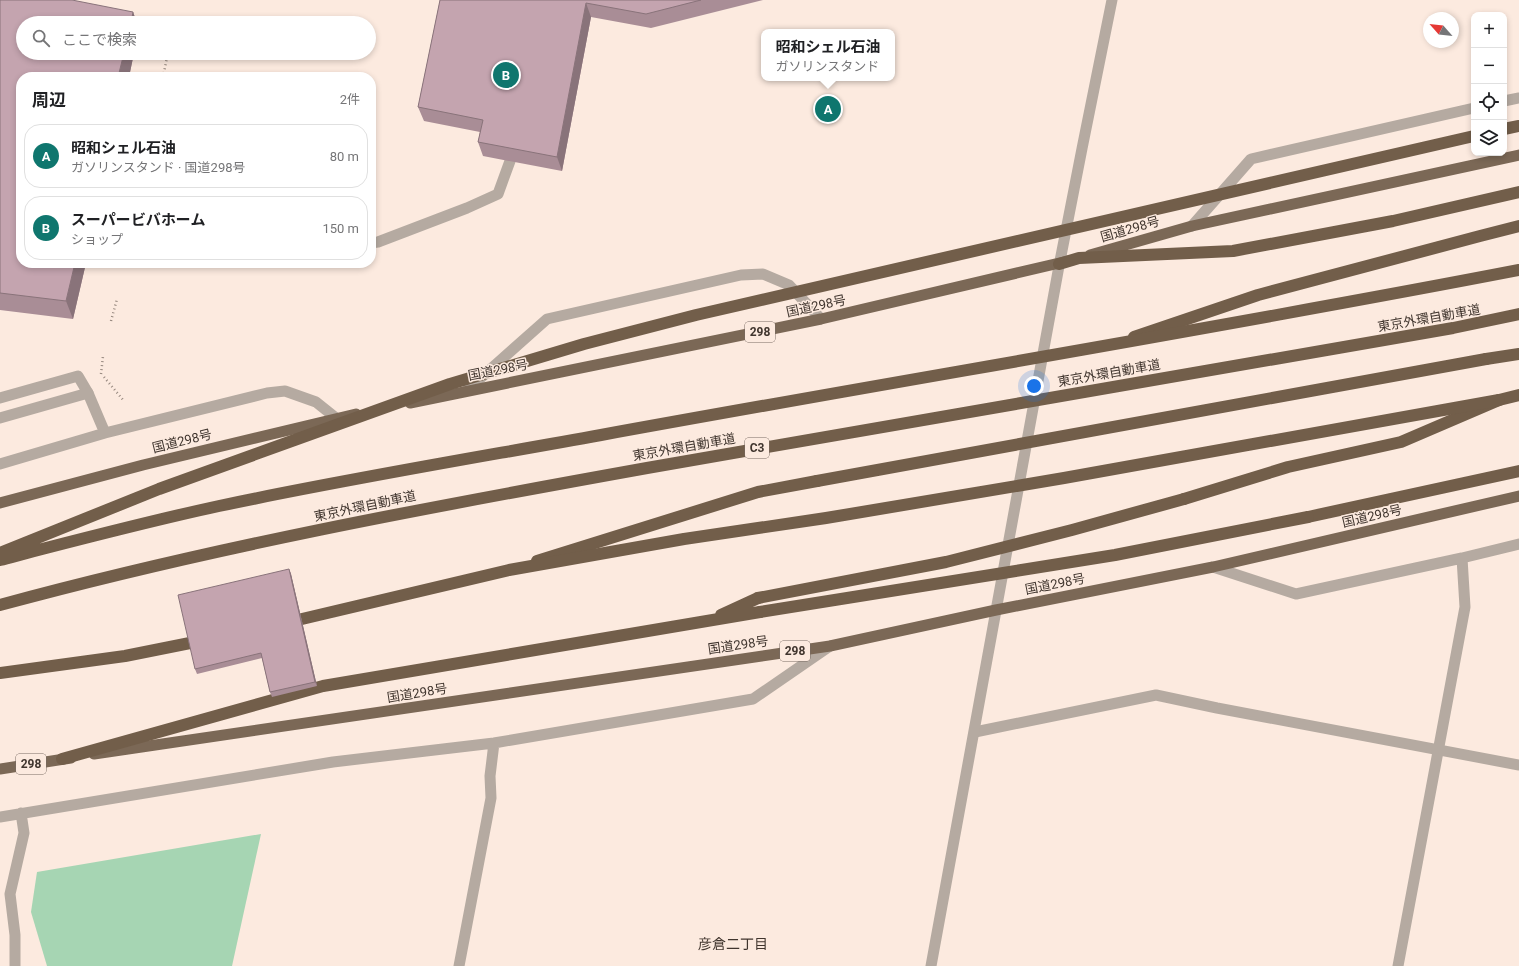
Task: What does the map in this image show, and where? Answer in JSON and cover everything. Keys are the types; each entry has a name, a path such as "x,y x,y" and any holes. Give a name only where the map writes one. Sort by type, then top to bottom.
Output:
{"highway":[{"path":"1507,129 1519,126"},
{"path":"0,553 159,489 450,384 584,344 696,315 1471,137"},
{"name":"国道298号","path":"1079,258 1192,226 1519,155"},
{"path":"1060,264 1079,258 1233,251 1393,221 1519,192"},
{"path":"1114,344 1258,295 1519,226"},
{"name":"国道298号","path":"0,503 143,464 336,418 821,319 1060,264"},
{"name":"東京外環自動車道","path":"0,560 89,536 218,506 807,398 1363,300 1519,270"},
{"name":"東京外環自動車道","path":"0,605 72,586 256,543 426,508 812,438 1453,328 1519,314"},
{"path":"275,625 509,570 758,492 1519,354"},
{"path":"509,570 684,539 826,518 1064,478 1499,400 1519,395"},
{"path":"705,622 758,598 946,562 1072,530 1184,499 1288,467 1402,442 1499,400"},
{"path":"62,759 322,686 760,612 1115,555 1308,517 1519,471"},
{"name":"国道298号","path":"0,770 62,759 830,646 996,610 1213,567 1519,496"},
{"path":"0,673 125,656 215,638"}],"street":[{"path":"931,966 1060,264 1112,0"},
{"path":"1507,100 1519,98"},
{"path":"1192,226 1251,159 1471,109"},
{"path":"376,242 467,208 498,194 510,161"},
{"path":"466,391 547,319 741,275 763,274 789,285 821,319"},
{"path":"0,398 78,376 88,394 105,433"},
{"path":"0,464 105,433 267,393 285,391 316,402 336,418"},
{"path":"0,418 88,394"},
{"path":"1213,567 1296,594 1519,544"},
{"path":"1398,966 1465,607 1462,558"},
{"path":"0,817 333,762 494,743 753,699 830,646"},
{"path":"975,732 1156,695 1217,708 1519,765"},
{"path":"459,966 491,798 490,776 494,743"},
{"path":"15,966 10,894 24,833 20,813"}],"path":[{"path":"164,72 167,60"},
{"path":"111,321 117,299"},
{"path":"103,356 100,373 124,401"}],"green space":[{"path":"261,834 232,966 47,966 31,912 37,872"}],"building":[{"path":"0,0 72,0 133,12 132,16 16,16 16,60 122,60 119,72 16,72 16,268 74,268 66,301 0,293"},
{"path":"440,0 701,0 646,14 586,3 557,157 478,142 483,120 418,107"},
{"path":"289,569 315,682 270,692 261,653 195,669 178,595"}],"place":[{"name":"スーパービバホーム","path":"506,75"},
{"name":"昭和シェル石油","path":"828,109"}],"district":[{"name":"彦倉二丁目","path":"733,944"}]}
